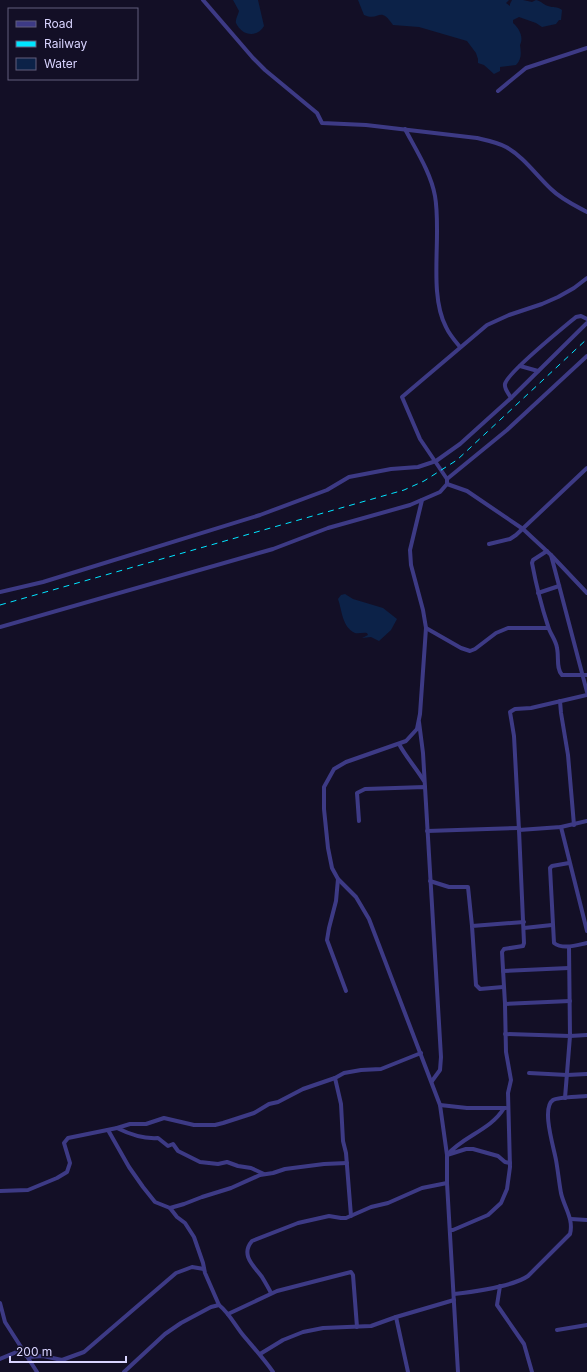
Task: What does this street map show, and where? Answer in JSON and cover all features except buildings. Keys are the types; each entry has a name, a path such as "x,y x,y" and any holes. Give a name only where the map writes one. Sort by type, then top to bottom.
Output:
{"street":[{"path":"203,0 253,58 265,70 317,113 322,123 366,125 477,138 506,147 526,163 551,189 587,212"},
{"path":"498,91 526,68 587,48"},
{"path":"405,129 433,185 436,209 437,291 439,305 445,326 460,347"},
{"path":"586,591 523,528 467,491 447,481 436,461 420,439 402,397 460,347 494,321 558,297 574,288 587,278"},
{"path":"511,398 505,387 508,377 576,317 581,316 587,320"},
{"path":"0,592 43,582 260,515 327,490 349,477 391,469 418,466 436,461 460,444 511,398 587,323"},
{"path":"0,627 273,549 328,528 410,505 440,492 447,481 507,430 587,356"},
{"path":"520,366 538,372"},
{"path":"489,544 510,539 587,468"},
{"path":"422,500 410,550 411,565 423,610 426,628 419,722 423,753 441,1057 440,1070 432,1082"},
{"path":"549,553 585,675 587,692"},
{"path":"549,553 533,560 532,563 538,593 548,628 555,638 560,674 585,675"},
{"path":"538,593 559,586"},
{"path":"426,628 461,648 470,651 475,649 496,633 510,627 548,628"},
{"path":"450,1230 488,1215 497,1207 504,1197 507,1189 510,1163 506,1108 511,1075 506,1052 502,950 523,946 524,943 514,736 510,712 515,709 531,708 587,695"},
{"path":"560,701 560,713 568,755 574,825"},
{"path":"419,722 417,729 406,741 346,762 334,769 324,787 323,800 328,848 332,868 338,879 356,897 369,919 440,1105 447,1155 447,1183 458,1372"},
{"path":"399,744 409,761 418,770 424,781"},
{"path":"359,821 357,793 360,791 425,787"},
{"path":"427,831 561,827 587,821"},
{"path":"561,827 587,931"},
{"path":"569,863 552,866 550,868 554,943 558,946 570,947 587,943"},
{"path":"338,879 336,900 327,940 346,990"},
{"path":"430,881 449,887 468,887 476,985 480,989 504,987"},
{"path":"472,926 524,922"},
{"path":"524,928 552,925"},
{"path":"565,1098 570,1036 570,947"},
{"path":"503,971 569,968"},
{"path":"505,1004 570,1001"},
{"path":"505,1034 570,1036 587,1034"},
{"path":"0,1191 28,1190 57,1178 67,1172 70,1163 64,1143 68,1138 130,1124 146,1124 164,1118 194,1125 215,1125 254,1113 265,1105 278,1102 303,1089 335,1078 344,1073 381,1069 421,1053"},
{"path":"529,1073 567,1075 587,1074"},
{"path":"335,1078 341,1104 343,1141 347,1163 351,1216"},
{"path":"454,1294 500,1286 522,1280 528,1276 570,1234 571,1219 561,1193 548,1110 550,1103 555,1099 586,1096"},
{"path":"440,1105 467,1108 506,1108"},
{"path":"447,1155 455,1146 498,1118 506,1108"},
{"path":"117,1128 149,1139 158,1138 168,1146 173,1144 178,1151 200,1162 218,1164 227,1162 238,1166 251,1168 265,1174"},
{"path":"108,1130 129,1168 155,1202 170,1208 189,1228 194,1237 206,1276 219,1305 228,1314 273,1372"},
{"path":"447,1155 466,1148 498,1156 505,1162 510,1163"},
{"path":"170,1208 231,1188 260,1175 285,1169 324,1164 347,1163"},
{"path":"271,1293 263,1278 253,1268 248,1256 247,1249 252,1241 298,1223 329,1216 341,1218 351,1216 371,1207 388,1203 422,1188 447,1183"},
{"path":"571,1219 587,1220"},
{"path":"0,1359 19,1351 28,1358 43,1356 62,1360 84,1352 176,1273 192,1267 204,1269"},
{"path":"228,1314 271,1293 351,1272 353,1275 357,1327"},
{"path":"500,1286 497,1305 524,1344 532,1372"},
{"path":"260,1354 283,1340 303,1332 323,1328 371,1326 454,1300"},
{"path":"0,1303 5,1322 37,1372"},
{"path":"124,1372 164,1334 211,1306 219,1305"},
{"path":"396,1317 408,1372"},
{"path":"557,1330 587,1325"}],"water":[{"path":"233,0 258,0 264,26 261,30 254,34 242,31 236,23 239,11"},
{"path":"358,0 509,0 506,3 510,6 512,0 532,2 536,0 550,7 562,10 561,20 559,20 556,24 542,27 536,23 519,17 513,20 513,23 519,30 521,36 520,58 516,65 500,67 500,71 494,74 484,65 478,63 476,53 467,41 419,27 393,25 385,16 382,15 369,17 364,15"},
{"path":"345,594 353,599 383,608 397,619 391,630 379,641 371,637 362,638 368,635 367,633 355,633 347,627 338,599 341,595"}],"railway":[{"path":"0,605 404,490 424,481 457,460 587,339"}]}
